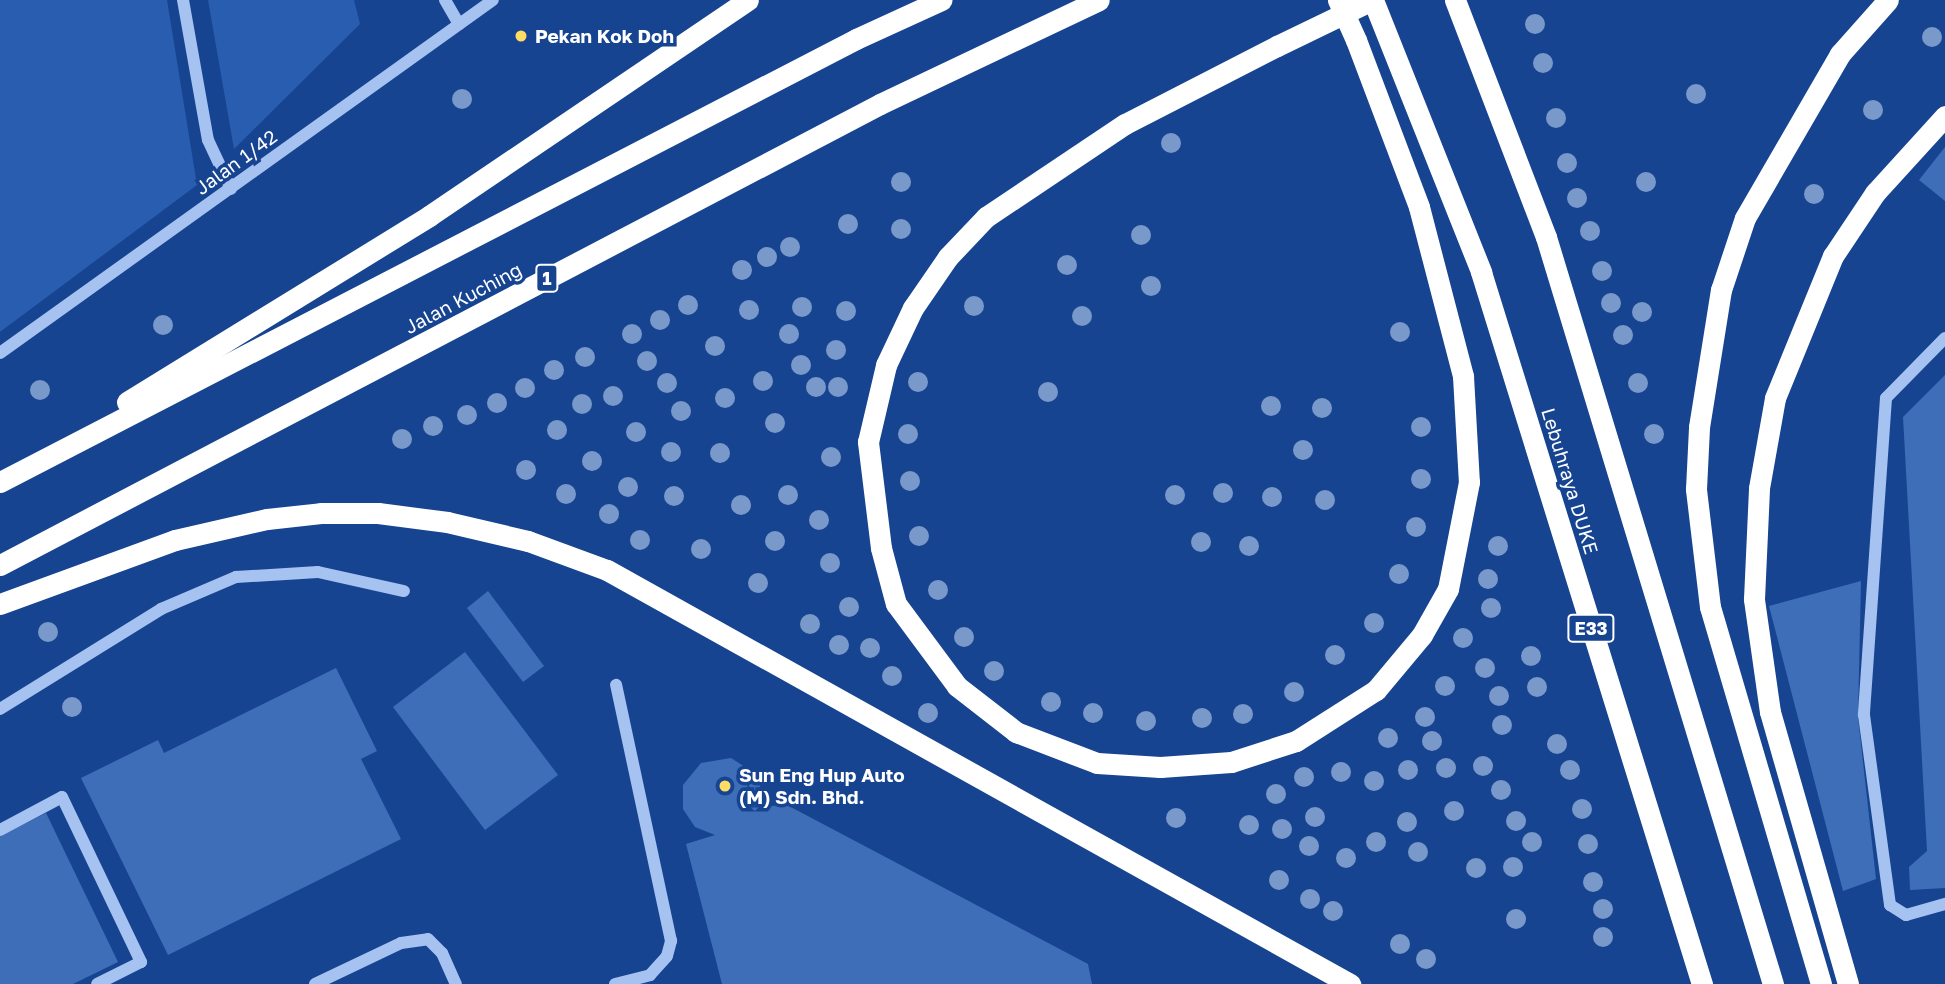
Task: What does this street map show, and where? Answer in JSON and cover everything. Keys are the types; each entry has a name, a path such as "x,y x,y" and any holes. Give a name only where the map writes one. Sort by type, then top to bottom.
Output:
{"highway":[{"path":"0,482 758,90 941,0"},
{"name":"Jalan Kuching","path":"0,565 880,104 1099,0"},
{"path":"1338,0 1419,207 1463,376 1469,482 1448,589 1422,635 1376,690 1336,719 1296,741 1231,762 1160,768 1097,763 1016,732 957,687 896,604 881,548 868,442 886,365 913,308 948,257 986,217 1125,124 1372,0"},
{"name":"Lebuhraya DUKE","path":"1372,0 1481,272 1702,984"},
{"path":"1455,0 1546,237 1773,984"},
{"path":"1821,984 1710,607 1699,538 1699,428 1721,290 1745,218 1840,54 1888,0"},
{"path":"0,482 429,216 746,1"},
{"path":"1848,984 1770,712 1755,599 1759,488 1775,398 1833,256 1875,193 1945,116"},
{"path":"0,604 174,540 308,514 378,513 447,522 528,541 607,570 1350,984"},
{"path":"1729,840 1783,984"}],"street":[{"path":"183,0 208,140 231,189"},
{"path":"446,0 459,24"},
{"name":"Jalan 1/42","path":"0,353 493,0"},
{"path":"1945,338 1886,398 1864,715 1889,905 1906,915 1945,904"},
{"path":"0,709 161,609 236,577 318,572 404,591"},
{"path":"616,685 671,941 667,956 650,975 617,984"},
{"path":"0,830 62,797 141,962 97,984"},
{"path":"315,984 401,943 428,939 442,953 456,984"}],"shaded area":[{"path":"0,0 167,0 197,185 0,332"},
{"path":"208,0 354,0 360,24 234,149"}],"building":[{"path":"1945,147 1945,201 1919,180"},
{"path":"1945,375 1945,888 1910,890 1909,867 1927,851 1903,417"},
{"path":"1861,581 1858,717 1876,879 1843,891 1769,606"},
{"path":"488,591 544,666 523,682 467,608"},
{"path":"465,652 558,775 485,830 393,707"},
{"path":"336,668 377,751 361,759 401,839 168,955 81,778 158,740 164,753"},
{"path":"731,758 759,776 766,807 785,804 1088,964 1092,984 722,984 686,844 715,835 695,827 683,809 683,785 701,763"},
{"path":"46,813 118,962 73,984 0,984 0,836"}],"place":[{"name":"Pekan Kok Doh","path":"521,36"},
{"name":"Sun Eng Hup Auto (M) Sdn. Bhd.","path":"725,786"}]}
